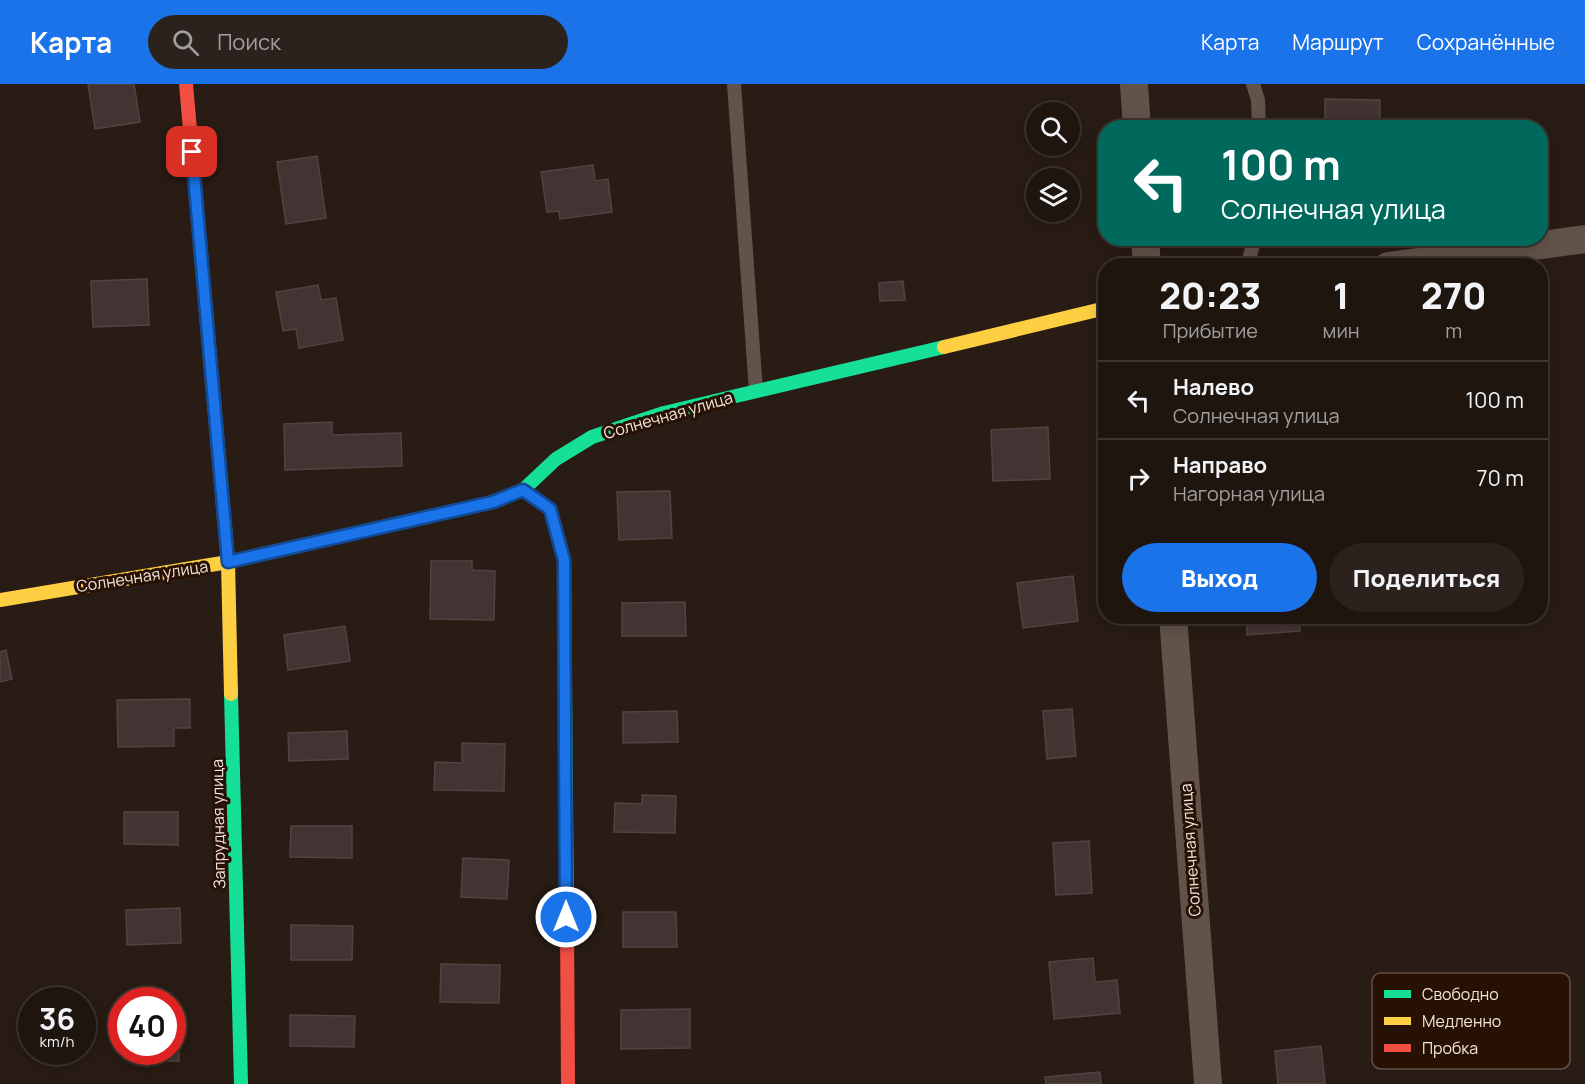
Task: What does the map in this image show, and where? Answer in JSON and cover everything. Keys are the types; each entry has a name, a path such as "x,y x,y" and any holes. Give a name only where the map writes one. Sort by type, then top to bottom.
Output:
{"street":[{"name":"Запрудная улица","path":"186,84 228,562 242,1084"},
{"path":"1134,84 1136,120"},
{"path":"1548,245 1585,240"},
{"path":"1449,258 1540,246"},
{"name":"Солнечная улица","path":"0,600 228,562 493,502 523,490 556,459 592,437 664,413 1098,310"},
{"path":"523,490 550,509 564,560 568,1084"},
{"name":"Солнечная улица","path":"1174,624 1208,1084"}],"lane":[{"path":"734,84 756,391"},
{"path":"1253,84 1258,100 1258,120"}],"building":[{"path":"88,84 134,84 140,122 95,129"},
{"path":"1325,99 1380,100 1380,120 1325,120"},
{"path":"317,156 326,218 286,224 277,162"},
{"path":"593,165 595,181 608,179 612,212 560,219 559,211 547,212 541,172"},
{"path":"147,279 149,325 93,327 91,281"},
{"path":"903,281 905,300 880,301 879,283"},
{"path":"318,285 321,300 336,298 343,340 299,348 296,329 283,331 276,292"},
{"path":"332,422 332,435 401,433 402,466 285,470 284,424"},
{"path":"1048,427 1050,479 993,481 991,430"},
{"path":"670,491 672,538 619,540 617,492"},
{"path":"431,561 472,561 472,570 495,571 494,620 430,619"},
{"path":"1073,576 1078,621 1023,628 1017,583"},
{"path":"685,602 686,636 622,636 622,603"},
{"path":"1246,624 1300,624 1300,631 1247,635"},
{"path":"345,626 350,661 288,670 284,635"},
{"path":"6,650 12,679 0,682 0,652"},
{"path":"190,699 190,728 174,728 174,746 118,747 117,700"},
{"path":"1072,709 1076,756 1047,759 1043,711"},
{"path":"677,711 678,742 623,743 623,712"},
{"path":"347,731 348,759 289,761 288,733"},
{"path":"462,743 505,744 504,791 434,790 435,762 462,763"},
{"path":"642,795 676,796 675,833 614,832 615,803 642,804"},
{"path":"124,812 178,812 178,845 124,844"},
{"path":"291,826 352,826 352,858 290,857"},
{"path":"1089,841 1092,893 1056,895 1053,843"},
{"path":"463,858 509,860 507,899 461,897"},
{"path":"180,908 181,943 127,945 126,910"},
{"path":"623,912 676,912 677,947 623,947"},
{"path":"291,925 353,926 352,960 291,960"},
{"path":"1093,958 1095,982 1117,980 1120,1013 1054,1019 1049,962"},
{"path":"441,964 500,965 499,1003 440,1002"},
{"path":"690,1009 690,1048 621,1049 621,1010"},
{"path":"290,1015 355,1016 354,1047 290,1046"},
{"path":"1321,1046 1325,1084 1278,1084 1275,1051"},
{"path":"1100,1072 1101,1084 1046,1084 1045,1077"}],"traffic: fast":[{"path":"338,537 493,502 523,490 556,459 592,437 664,413 944,347"},
{"path":"523,490 550,509 564,560 567,920"},
{"path":"231,694 241,1084"}],"traffic: slow":[{"path":"205,300 228,562 231,694"},
{"path":"944,347 1098,310"},
{"path":"0,600 228,562 338,537"}],"traffic: jam":[{"path":"186,84 205,300"},
{"path":"567,920 568,1084"}],"route":[{"path":"192,152 228,562 493,502 523,490 550,509 564,560 566,917"}]}
